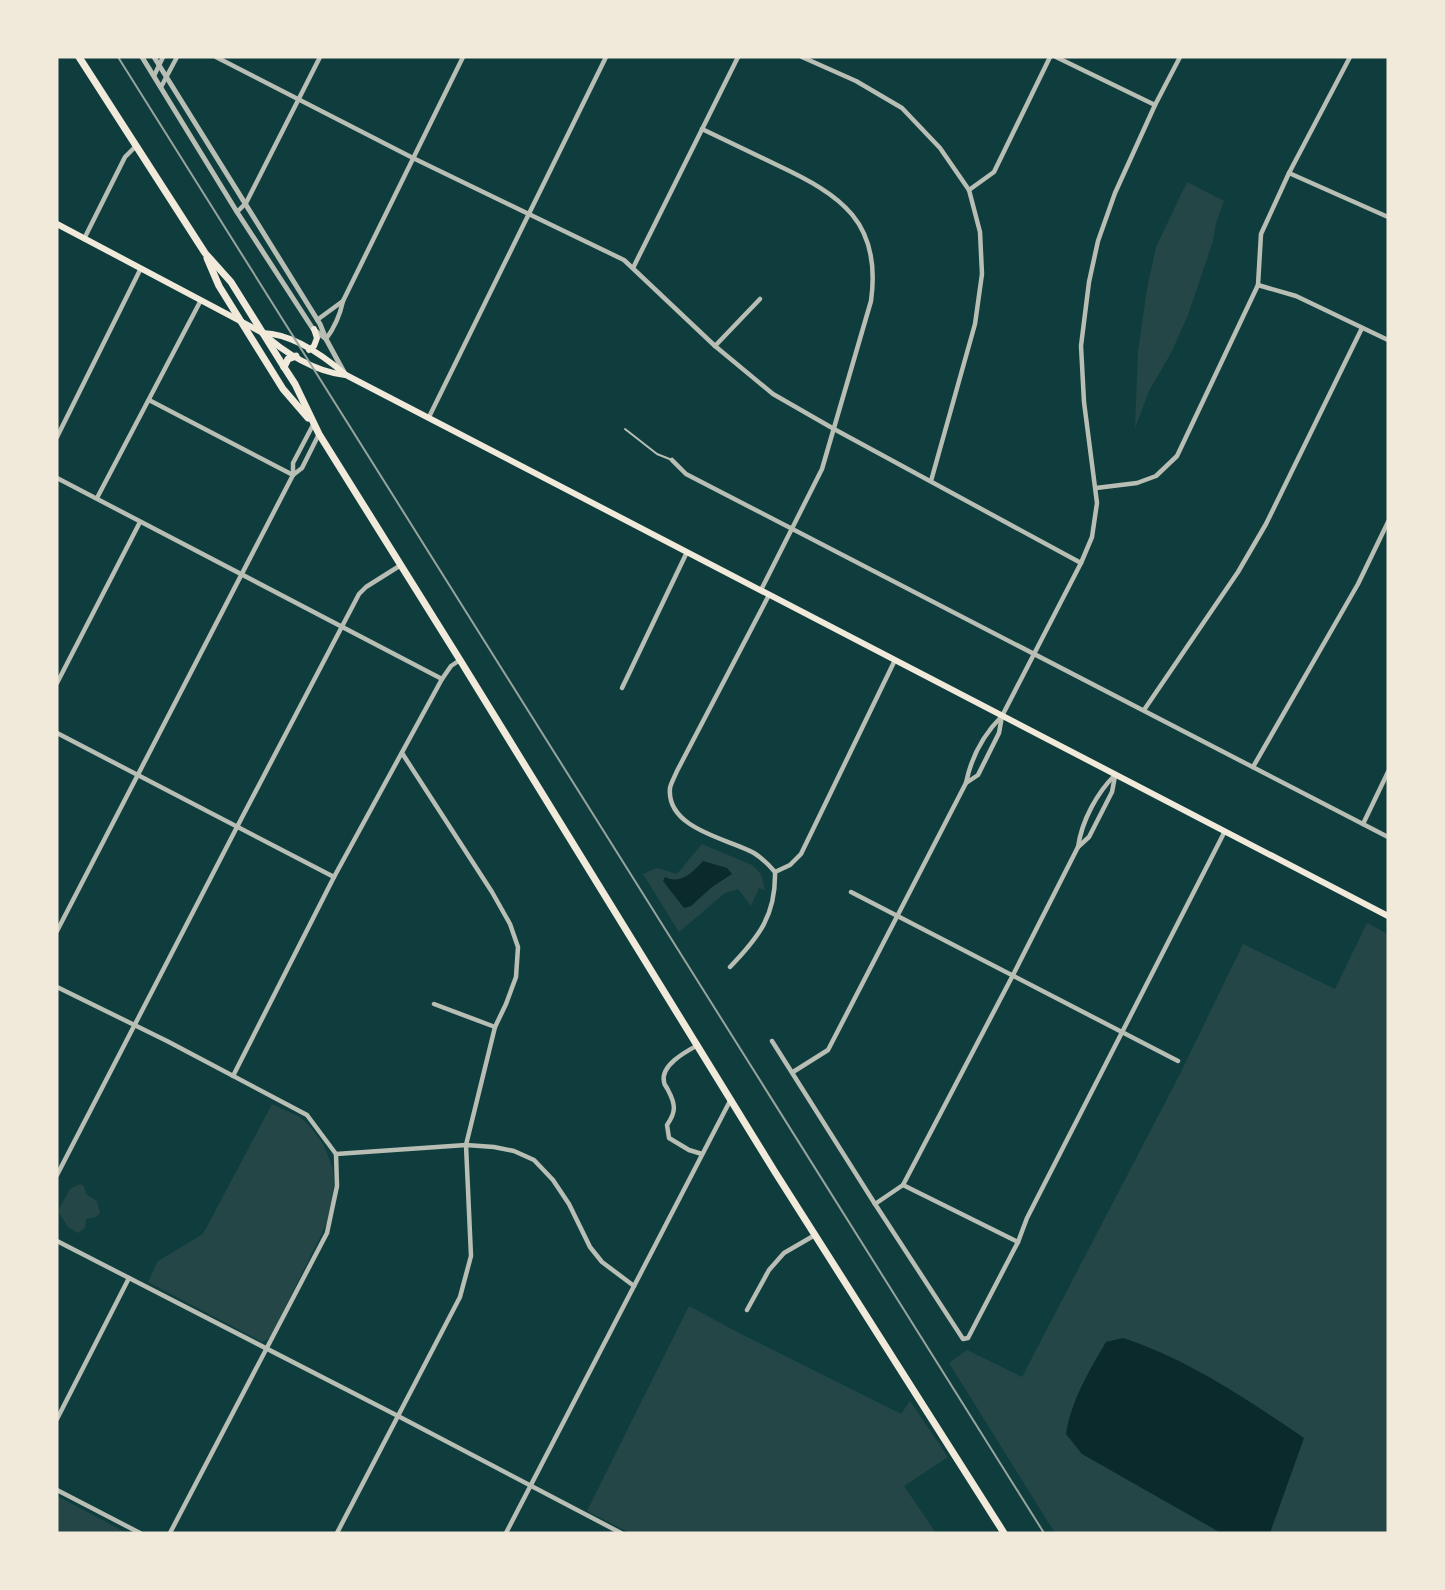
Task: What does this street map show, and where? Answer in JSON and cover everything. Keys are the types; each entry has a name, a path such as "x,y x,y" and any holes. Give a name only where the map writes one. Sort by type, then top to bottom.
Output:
{"main road":[{"path":"79,57 205,253 231,282 295,384 313,425"},
{"path":"57,224 263,333 277,347 330,373 346,375"},
{"path":"205,253 219,286 284,389 319,434 815,1235 1004,1533"},
{"path":"309,350 314,346 317,338 314,329"},
{"path":"263,333 278,333 330,361 346,375 1388,916"},
{"path":"284,367 288,359 296,356"}],"street":[{"path":"142,57 237,212 314,329 326,339"},
{"path":"154,57 317,320 346,375"},
{"path":"154,76 164,57"},
{"path":"161,87 177,57"},
{"path":"216,57 412,158 624,260 715,346 773,394 1081,563"},
{"path":"237,212 246,203 320,57"},
{"path":"326,339 340,315 343,301 463,57"},
{"path":"429,417 606,57"},
{"path":"633,268 736,58 729,57"},
{"path":"802,57 856,81 902,108 940,148 969,190 980,232 982,274 975,324 931,481"},
{"path":"969,190 994,172 1050,57"},
{"path":"1056,57 1155,105"},
{"path":"966,783 978,774 999,733 1002,716 1081,563 1092,537 1097,503 1084,402 1081,346 1089,282 1098,241 1115,193 1155,105 1180,57"},
{"path":"1096,488 1137,483 1156,476 1177,456 1258,285 1261,234 1289,173 1350,57"},
{"path":"702,129 794,173 825,190 845,205 866,236 873,262 874,280 871,301 822,469 761,590"},
{"path":"84,238 124,157 136,146"},
{"path":"1289,173 1388,217"},
{"path":"57,437 141,268"},
{"path":"1258,285 1296,296 1388,340"},
{"path":"715,346 760,298"},
{"path":"97,498 201,300"},
{"path":"317,320 343,301"},
{"path":"1143,710 1238,572 1266,524 1362,328"},
{"path":"148,400 293,475"},
{"path":"293,475 293,463 313,425"},
{"path":"57,931 293,475 302,468 319,434"},
{"path":"672,460 686,474 1388,837"},
{"path":"57,478 442,679"},
{"path":"57,683 140,522"},
{"path":"1253,767 1358,584 1388,522"},
{"path":"622,688 687,552"},
{"path":"57,1175 362,590 401,565"},
{"path":"730,967 754,942 763,928 776,891 775,872 753,852 709,836 682,817 671,801 670,788 769,595"},
{"path":"233,1076 334,877 442,679 448,669 460,660"},
{"path":"775,872 790,865 801,854 895,660"},
{"path":"793,1072 828,1050 966,783 969,765 990,728 1002,716"},
{"path":"57,733 334,877"},
{"path":"337,1533 460,1297 471,1256 466,1145 495,1027 516,977 518,947 510,924 492,892 402,753"},
{"path":"1363,824 1388,772"},
{"path":"1078,847 1089,837 1112,792 1115,775"},
{"path":"874,1204 903,1185 1014,975 1078,847 1080,831 1103,787 1115,775"},
{"path":"772,1041 874,1204 963,1339 970,1335 1018,1242 1027,1218 1225,831"},
{"path":"850,892 1178,1061"},
{"path":"57,987 307,1115 336,1154 338,1186 327,1233 170,1533"},
{"path":"434,1004 495,1027"},
{"path":"698,1045 674,1059 664,1076 664,1082 674,1100 675,1108 667,1125 669,1138 689,1150 702,1154"},
{"path":"506,1533 731,1099"},
{"path":"336,1154 466,1145 514,1151 534,1160 553,1180 568,1203 590,1247 602,1263 634,1286"},
{"path":"903,1185 1018,1242"},
{"path":"747,1310 769,1270 784,1253 815,1235"},
{"path":"57,1241 621,1533"},
{"path":"57,1419 129,1278"},
{"path":"57,1490 140,1533"}],"lane":[{"path":"625,429 657,453 672,460"}],"shaded area":[{"path":"1187,182 1224,201 1188,315 1171,353 1149,391 1135,428 1138,351 1147,289 1156,247"},
{"path":"702,844 752,865 761,874 765,890 759,888 751,906 738,889 725,893 679,932 643,874 657,868 677,874"},
{"path":"703,861 727,868 732,874 712,887 691,906 684,908 663,881 665,877 676,879 686,876"},
{"path":"1367,923 1388,934 1388,1533 1055,1533 949,1363 967,1350 1022,1377 1180,1074 1243,944 1335,989"},
{"path":"272,1104 300,1117 311,1128 323,1144 328,1156 333,1169 334,1185 328,1221 270,1338 262,1342 148,1282 158,1261 203,1234"},
{"path":"80,1184 84,1186 86,1194 97,1201 100,1213 96,1217 86,1219 85,1228 78,1233 68,1227 58,1211 70,1189"},
{"path":"689,1306 901,1414 910,1401 948,1457 904,1486 936,1533 630,1533 587,1511"},
{"path":"1123,1338 1194,1369 1239,1395 1304,1438 1270,1533 1221,1533 1082,1454 1066,1434 1076,1398 1106,1342"},
{"path":"57,1496 127,1533 57,1533"}],"railway":[{"path":"118,57 1044,1533"}]}
